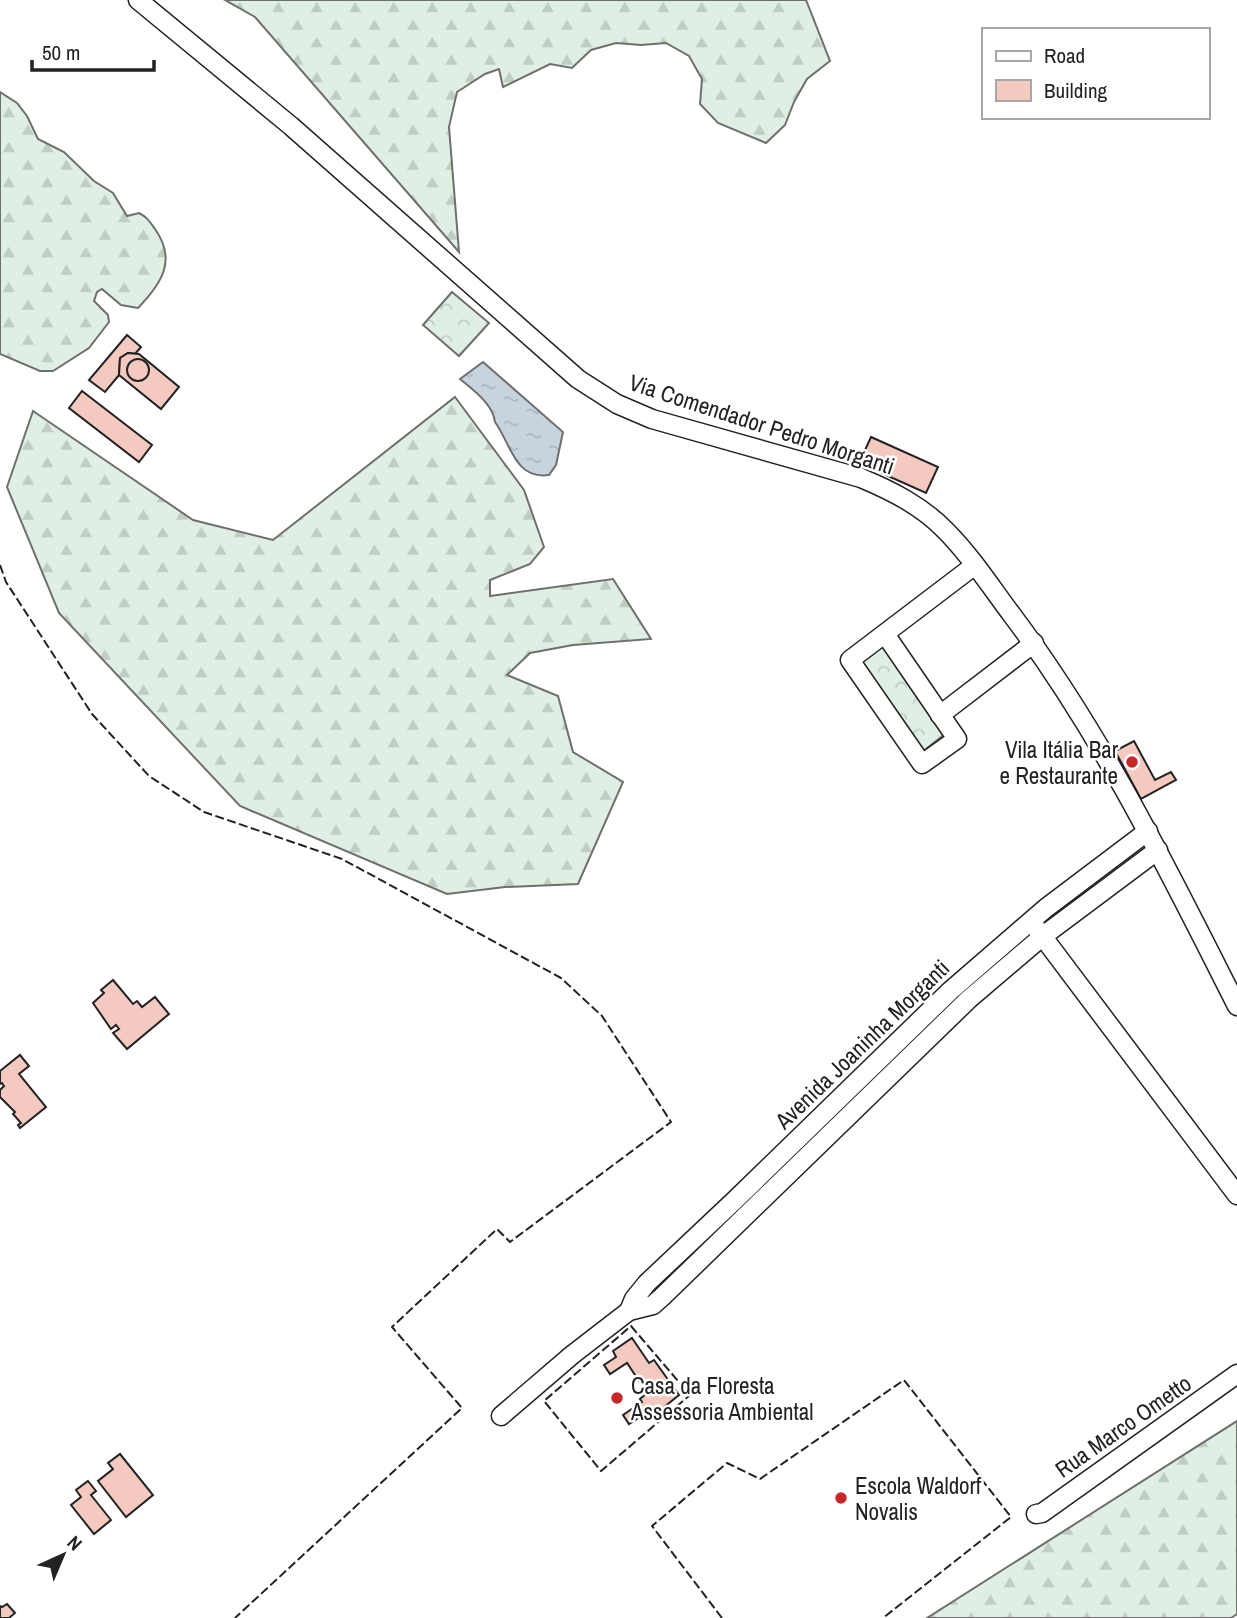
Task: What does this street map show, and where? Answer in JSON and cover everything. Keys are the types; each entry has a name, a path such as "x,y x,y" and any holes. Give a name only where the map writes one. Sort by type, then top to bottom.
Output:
{"street":[{"name":"Via Comendador Pedro Morganti","path":"138,0 291,126 578,379 617,404 652,419 861,478 892,491 921,509 947,531 1034,643 1106,756 1158,850 1237,1006"},
{"path":"885,634 957,739 922,764 850,660 975,565"},
{"path":"940,715 1034,643"},
{"name":"Avenida Joaninha Morganti","path":"740,1208 950,991 1031,921 1148,831"},
{"name":"Avenida Joaninha Morganti","path":"501,1416 572,1355 629,1311 634,1298 647,1283 740,1208 969,999 1043,936 1158,850"},
{"path":"1031,921 1237,1195"},
{"name":"Rua Marco Ometto","path":"1036,1514 1042,1513 1237,1374"}],"green space":[{"path":"225,0 806,0 830,61 807,79 785,125 766,143 718,123 700,104 702,79 689,56 666,43 616,43 591,50 572,68 550,64 503,87 499,69 485,74 457,92 449,127 459,252 255,17"},
{"path":"0,92 17,103 38,139 64,152 94,181 113,193 127,216 139,213 146,218 162,240 165,251 166,261 160,280 138,308 121,305 102,289 97,292 94,301 108,315 109,322 89,348 53,371 40,371 0,354"},
{"path":"452,292 489,323 459,356 423,325"},
{"path":"455,397 524,490 544,547 530,564 490,580 490,596 613,579 651,639 573,645 530,653 507,675 558,696 573,752 623,782 578,884 505,887 447,894 240,806 59,613 7,487 33,411 193,520 273,540"},
{"path":"884,641 946,733 921,753 857,661"},
{"path":"1237,1421 1237,1614 1231,1618 927,1618"}],"water":[{"path":"483,362 563,432 556,465 549,475 528,472 521,466 495,422 491,409 460,379"}],"building":[{"path":"127,335 141,347 135,354 128,353 120,358 119,375 105,392 89,380"},
{"path":"128,353 139,354 179,387 161,409 119,375 120,358"},
{"path":"138,359 148,366 149,370 142,380 138,381 128,374 127,370 134,360"},
{"path":"82,391 152,445 139,462 69,408"},
{"path":"871,437 938,467 926,493 859,463"},
{"name":"Vila Itália Bar e Restaurante","path":"1134,741 1155,780 1171,772 1176,780 1141,799 1115,751"},
{"path":"113,980 133,1004 137,1001 142,1007 155,997 169,1014 127,1049 113,1033 119,1029 116,1025 111,1029 93,1003 104,993 101,990"},
{"path":"20,1055 29,1066 19,1074 46,1107 20,1128 18,1125 21,1123 13,1114 15,1112 0,1097 0,1090 4,1086 0,1084 0,1071"},
{"path":"632,1338 649,1363 654,1360 679,1395 653,1416 649,1411 629,1424 623,1415 642,1402 640,1399 647,1393 627,1363 610,1374 604,1365 616,1357 613,1351"},
{"path":"120,1454 153,1495 126,1517 98,1481 113,1469 108,1463"},
{"path":"88,1481 96,1491 91,1495 111,1520 94,1534 71,1505 81,1497 76,1490"},
{"path":"7,1604 15,1613 9,1618 0,1618 0,1606"}],"fence":[{"path":"0,565 6,582 92,714 149,776 204,812 342,859 561,978 602,1016 671,1122 510,1242 497,1229 392,1327 462,1408 235,1618"},
{"path":"631,1326 690,1395 601,1471 544,1401 631,1326"},
{"path":"722,1618 652,1526 727,1463 760,1479 904,1380 1011,1517 883,1618"}],"place":[{"name":"Vila Itália Bar e Restaurante","path":"1132,762"},
{"name":"Casa da Floresta Assessoria Ambiental","path":"617,1398"},
{"name":"Escola Waldorf Novalis","path":"841,1498"}]}
